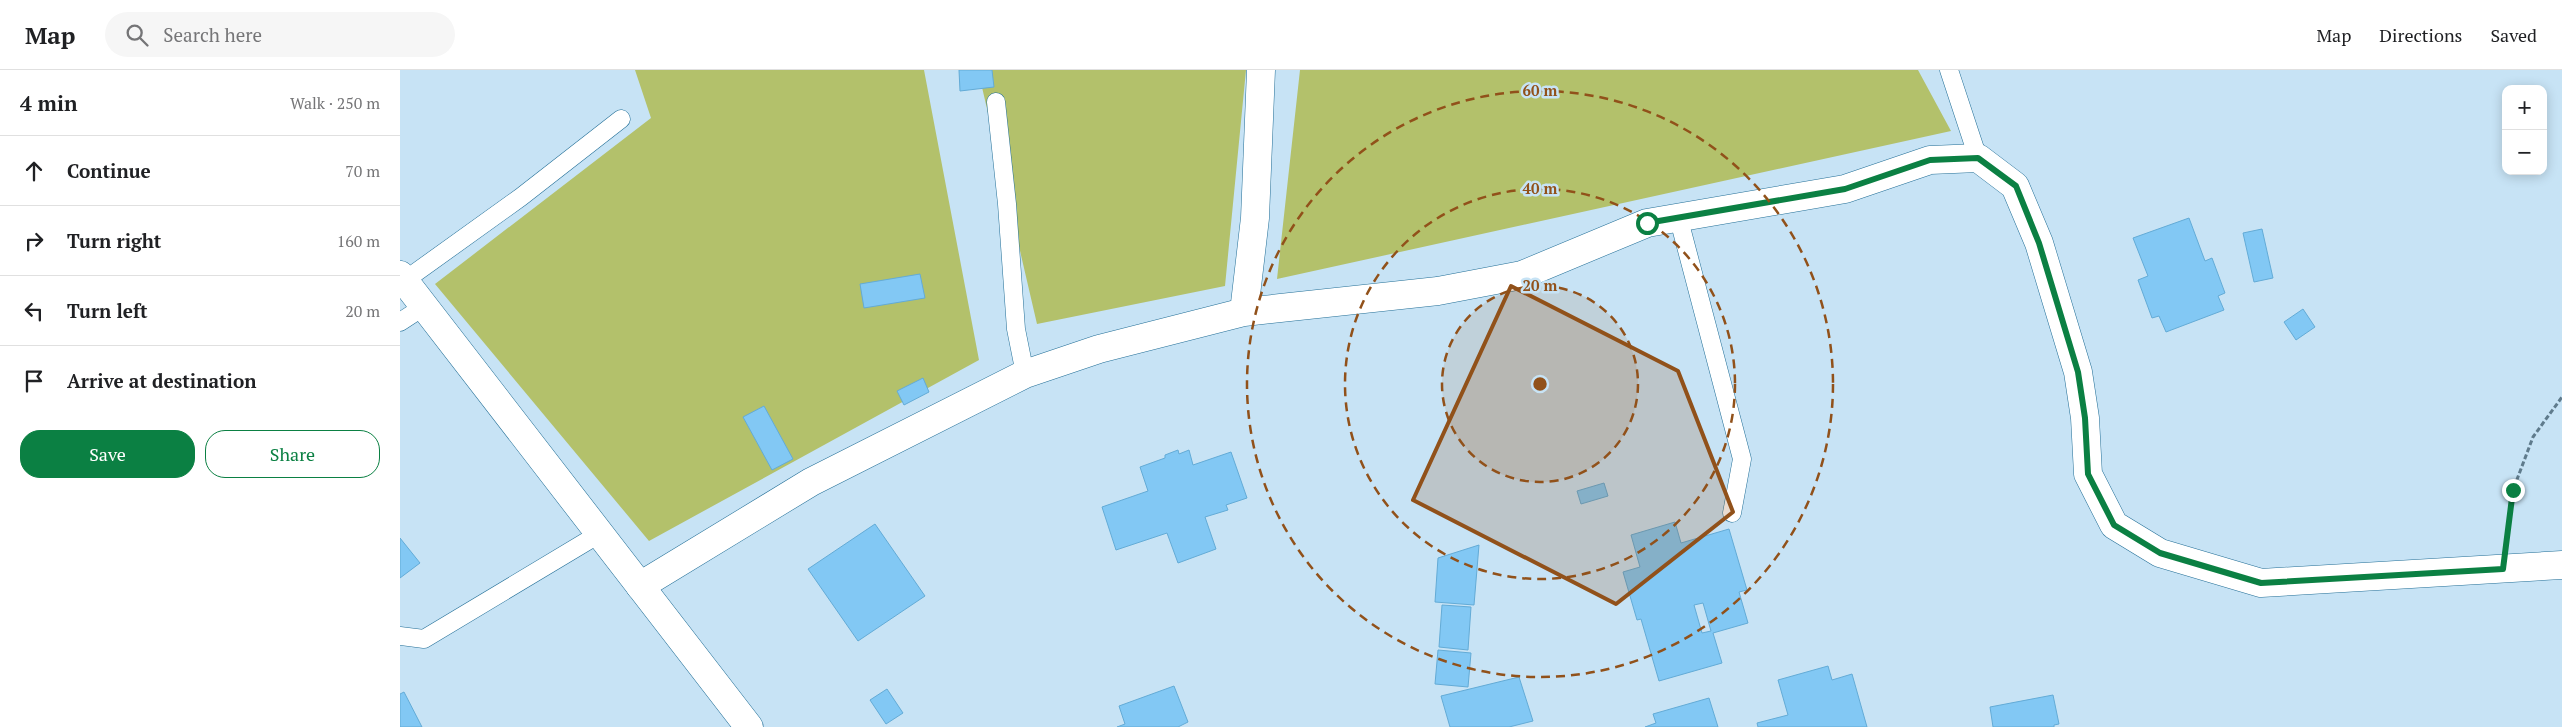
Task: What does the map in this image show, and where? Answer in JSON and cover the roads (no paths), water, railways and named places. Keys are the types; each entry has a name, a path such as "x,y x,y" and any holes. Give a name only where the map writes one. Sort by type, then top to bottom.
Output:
{"main road":[{"path":"1244,312 1255,218 1261,70"},
{"path":"640,586 811,482 1025,374 1098,348 1244,312 1438,291 1522,275 1647,223 1678,216 1845,189 1930,160 1978,158 2016,186 2039,243 2078,372 2085,418 2088,474 2114,525 2160,553 2261,583 2562,565"},
{"path":"402,278 749,727"}],"lane":[{"path":"1949,70 1978,158"},
{"path":"996,102 1007,204 1016,329 1025,374"},
{"path":"402,278 521,198 621,119"},
{"path":"1678,216 1742,459 1732,512"},
{"path":"400,322 423,307"},
{"path":"400,636 424,639 599,534"}]}
